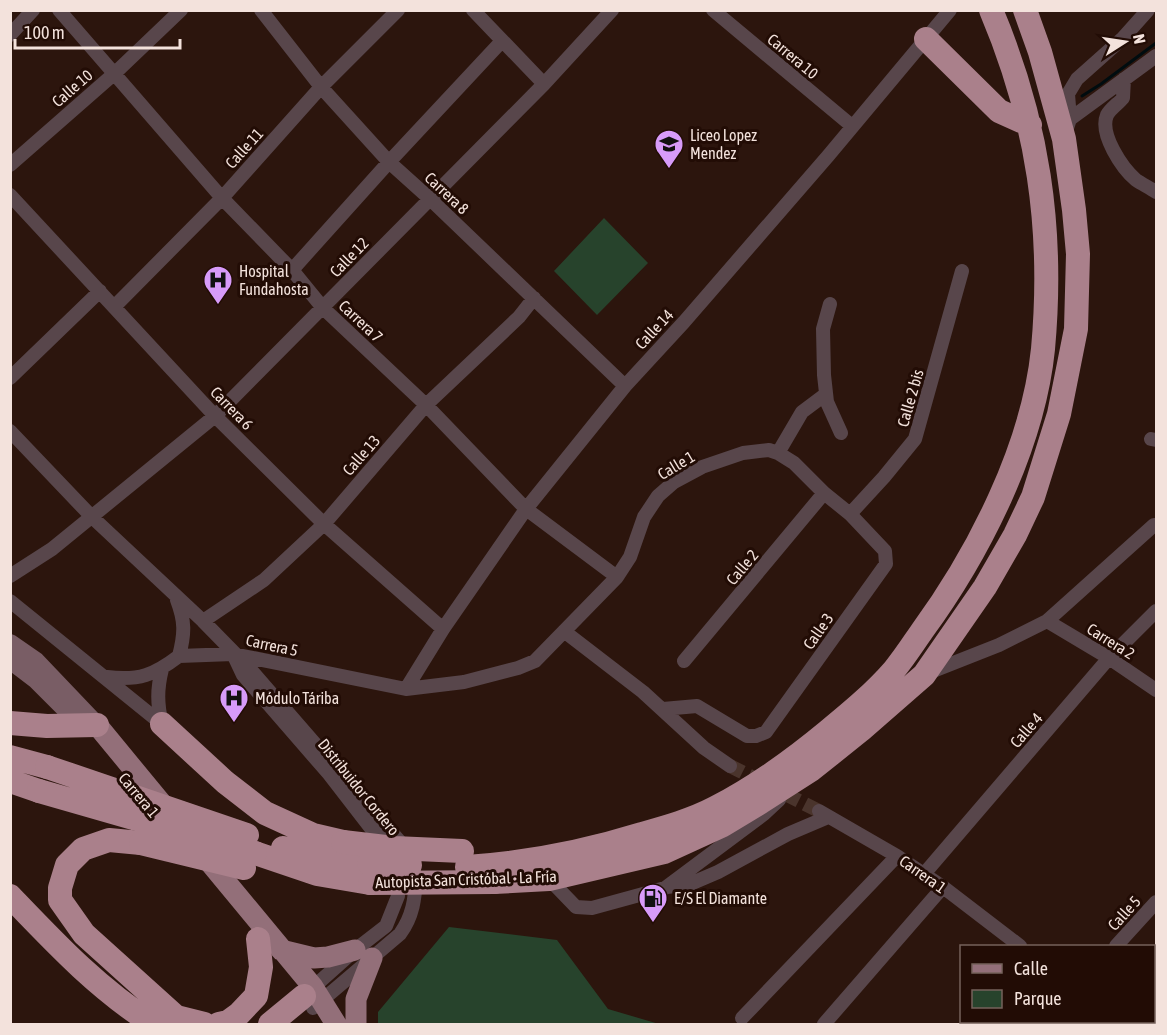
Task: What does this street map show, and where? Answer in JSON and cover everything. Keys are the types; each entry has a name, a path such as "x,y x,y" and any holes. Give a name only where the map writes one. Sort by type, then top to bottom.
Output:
{"highway":[{"name":"Autopista San Cristóbal - La Fría","path":"10,757 47,767 252,853 280,847 338,860 370,873 464,859 547,869 607,845 687,820 715,808 806,750 852,712 894,669 947,594 999,503 1026,425 1043,351 1044,219 1040,175 1030,125 1014,70 991,10"},
{"name":"Autopista San Cristóbal - La Fría","path":"10,781 317,874 370,873 494,882 547,869 664,852 723,825 811,770 924,675 969,613 1020,525 1033,497 1059,414 1076,329 1078,254 1067,129 1025,10"},
{"path":"926,39 999,111 1030,125"},
{"path":"10,723 47,726 89,725"},
{"path":"162,724 225,782 265,813 313,835 343,842 464,859"},
{"path":"204,1024 181,1021 84,934 60,900 60,888 67,865 83,849 109,840 252,853"},
{"path":"10,896 73,963 130,1010 153,1024"},
{"path":"219,1024 228,1022 239,1014 256,996 261,967 258,939"},
{"path":"270,1024 315,1003"},
{"path":"291,1024 315,1003"}],"main road":[{"name":"Carrera 1","path":"89,725 258,939 315,1003"},
{"path":"89,725 281,950 315,1003 336,1024"},
{"path":"281,950 314,958 363,954 356,999 356,1024"}],"street":[{"path":"10,35 33,10"},
{"name":"Carrera 7","path":"59,10 222,198 292,270 323,308 426,405 526,509 617,578"},
{"name":"Calle 10","path":"10,165 115,73 181,10"},
{"name":"Carrera 8","path":"261,10 321,87 389,162 625,386"},
{"name":"Calle 11","path":"114,307 222,198 321,87 398,10"},
{"path":"473,10 543,84"},
{"name":"Calle 12","path":"10,576 52,549 216,416 543,84 612,10"},
{"name":"Carrera 10","path":"713,10 852,126"},
{"name":"Calle 14","path":"406,689 443,629 526,509 625,386 684,322 950,10"},
{"path":"1067,129 1068,94 1077,79 1123,38 1148,10"},
{"path":"292,270 501,42"},
{"path":"1067,129 1124,79 1156,56"},
{"path":"1124,79 1123,98 1108,114 1105,129 1108,140 1114,152 1135,179 1156,192"},
{"name":"Carrera 6","path":"10,195 216,416 324,524 443,629"},
{"name":"Calle 2 bis","path":"850,514 915,439 962,271"},
{"path":"10,378 100,291"},
{"name":"Calle 13","path":"202,621 264,580 324,524 426,405 519,317 534,298"},
{"path":"830,304 823,329 824,375 827,402 842,433"},
{"path":"824,493 794,462 778,453 802,412 826,394"},
{"name":"Carrera 5","path":"10,431 92,517 202,621 233,654 406,689 464,682 518,668 535,661 565,632"},
{"name":"Calle 1","path":"565,632 617,578 630,557 644,517 658,496 674,482 702,467 743,453 769,450 778,453"},
{"name":"Calle 3","path":"663,709 697,706 747,736 756,736 766,732 772,725 886,564 885,552 850,514 824,493"},
{"name":"Calle 2","path":"684,661 824,493"},
{"path":"924,675 999,645 1047,621 1156,525"},
{"path":"176,596 183,615 184,636 179,656"},
{"path":"10,601 107,677 162,724"},
{"name":"Calle 4","path":"924,874 1109,658 1156,611"},
{"name":"Carrera 2","path":"1047,621 1109,658 1156,690"},
{"path":"565,632 616,670 663,709 704,748 730,766"},
{"name":"Carrera 1","path":"10,643 36,662 89,725"},
{"path":"107,677 126,679 145,676 162,669 179,656 233,654 251,670 411,855 416,872 415,899 409,922 400,934 363,954 344,983 315,1003"},
{"name":"Distribuidor Cordero","path":"233,654 243,675 329,774 387,847 395,869 398,896 386,926 363,954"},
{"name":"Carrera 1","path":"10,660 35,678 89,725"},
{"path":"162,669 158,687 158,706 162,724"},
{"path":"547,869 576,907 592,908 665,888 764,814 811,770"},
{"name":"Carrera 1","path":"665,888 690,884 718,872 823,814 924,874 1019,945"},
{"path":"742,1018 897,856"},
{"path":"824,1024 943,887"},
{"name":"Calle 5","path":"1117,945 1156,902"}],"green space":[{"path":"604,218 648,263 597,315 554,271"},
{"path":"449,927 557,940 608,1009 659,1024 378,1024 378,1012"}],"waterway":[{"path":"1082,96 1156,43"}],"tunnel":[{"path":"730,766 819,811"}],"place":[{"name":"Liceo Lopez Mendez","path":"669,170"},
{"name":"Hospital Fundahosta","path":"218,306"},
{"name":"Módulo Táriba","path":"234,724"},
{"name":"E/S El Diamante","path":"653,924"}]}
